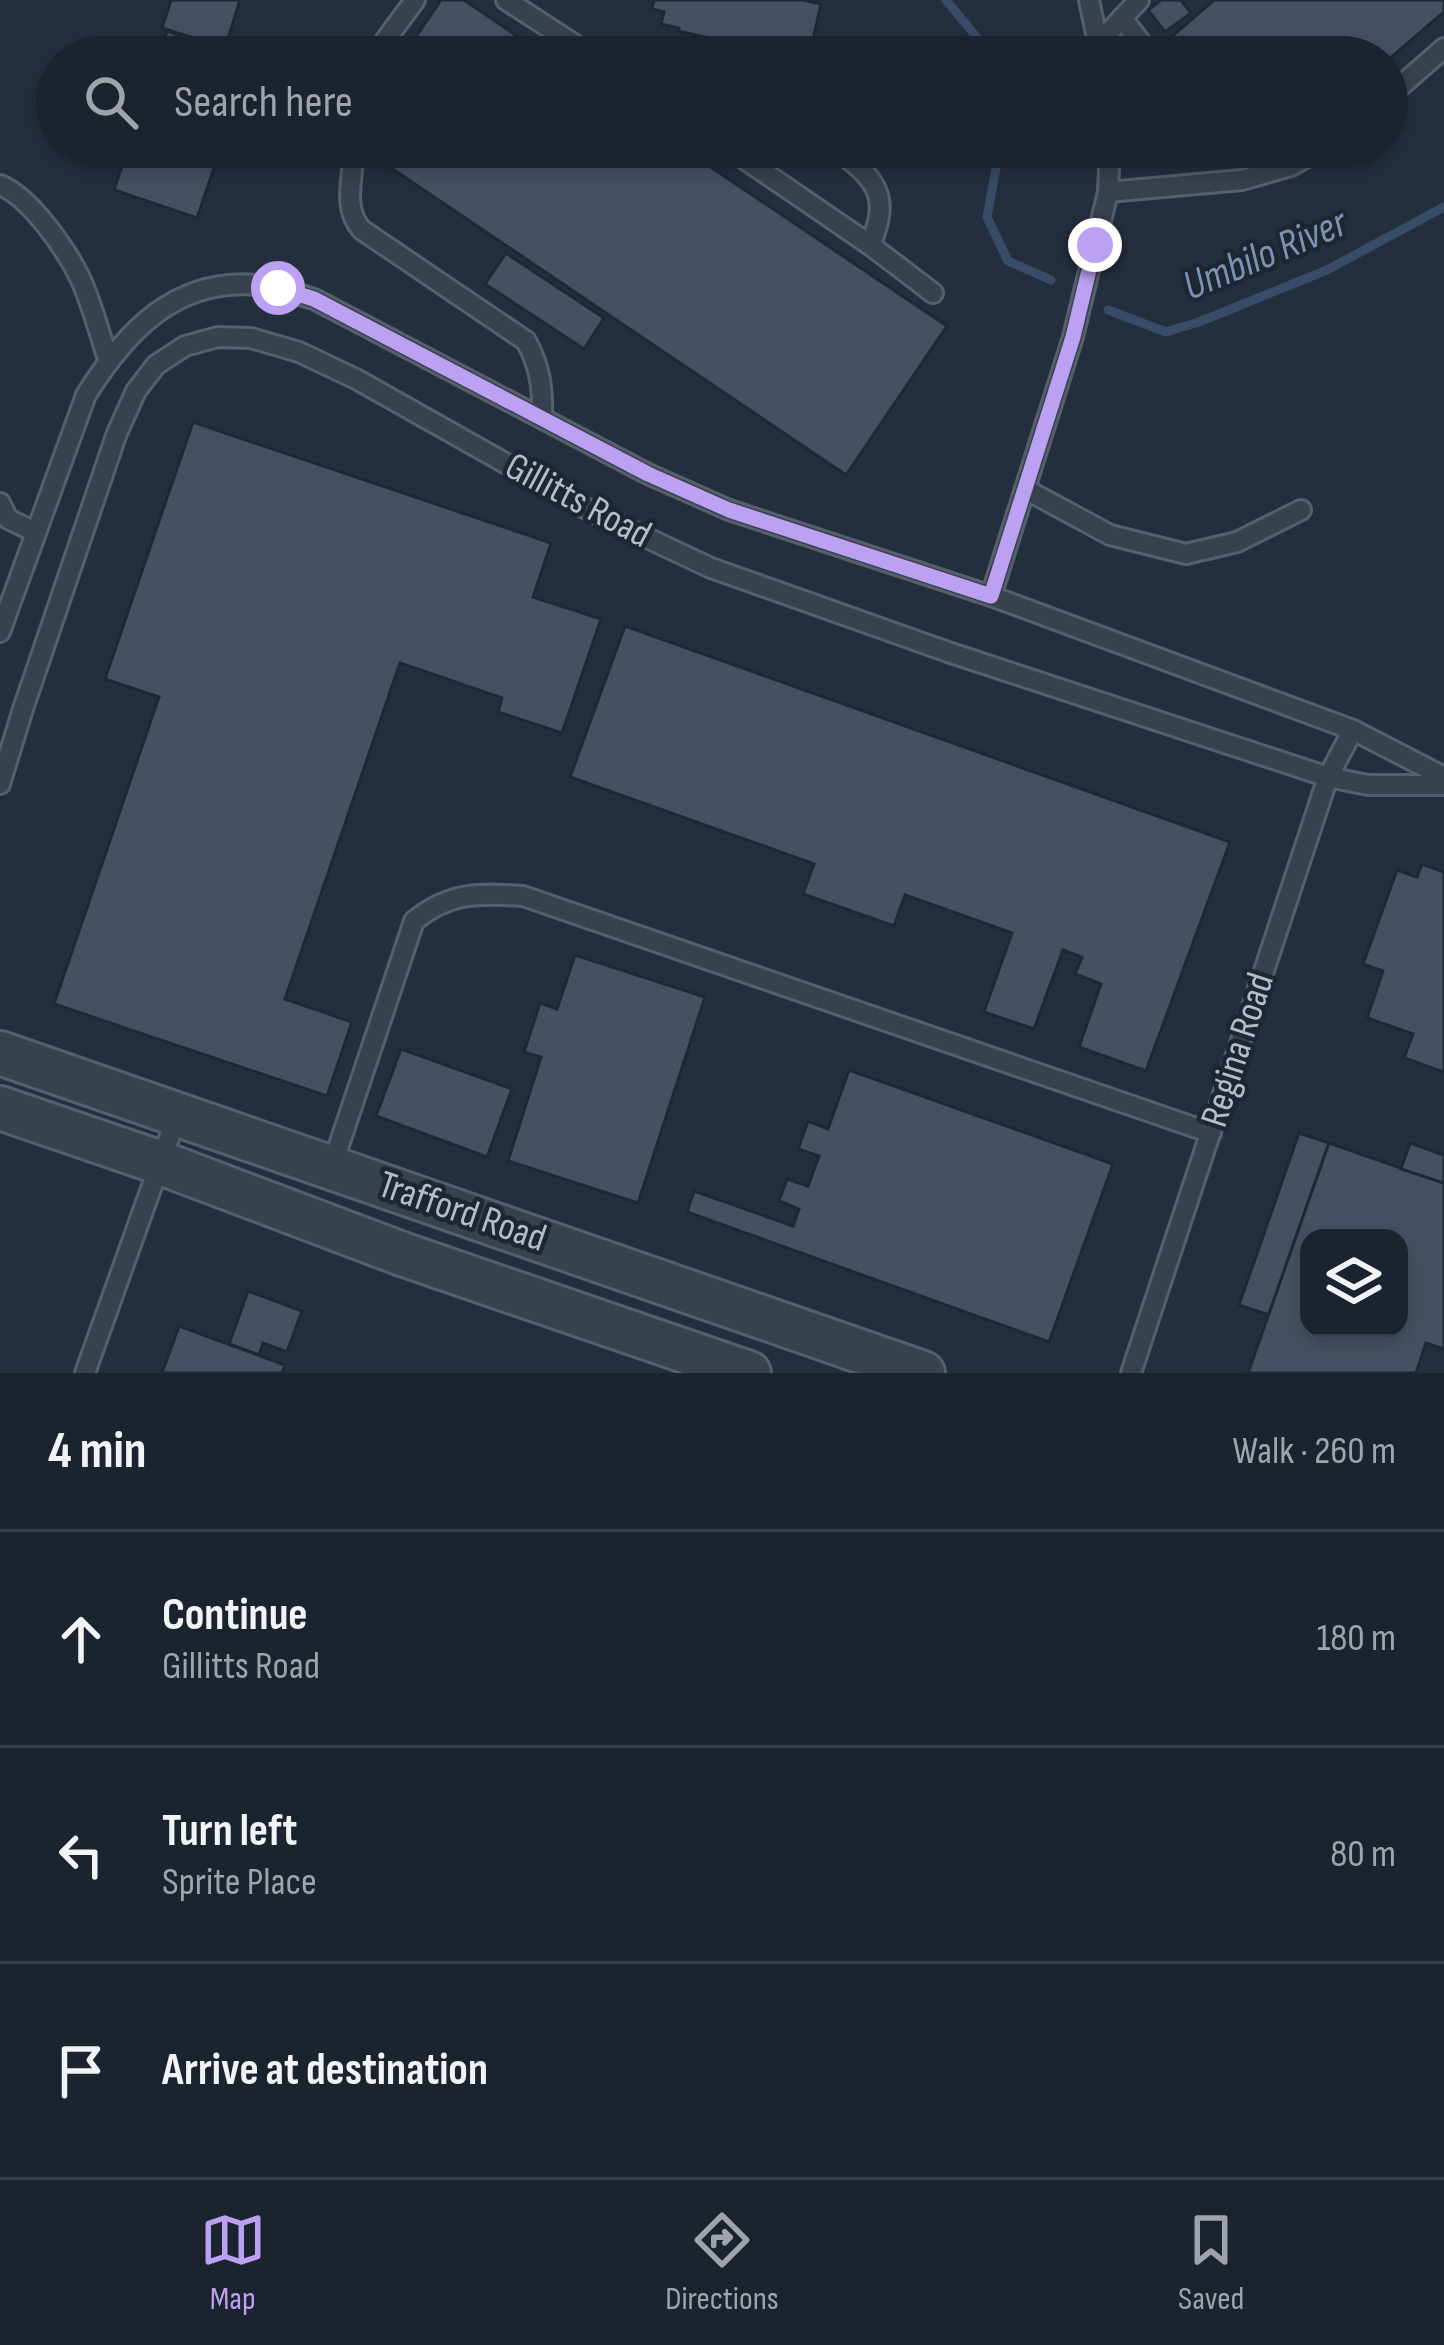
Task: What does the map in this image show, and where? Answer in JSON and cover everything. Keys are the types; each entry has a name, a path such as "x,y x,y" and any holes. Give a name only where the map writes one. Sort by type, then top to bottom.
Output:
{"street":[{"name":"Trafford Road","path":"0,1053 923,1373"},
{"name":"Trafford Road","path":"0,1108 749,1373"}],"lane":[{"path":"388,36 415,0"},
{"path":"506,0 562,36"},
{"path":"1089,0 1097,36"},
{"path":"1110,36 1139,0"},
{"path":"1122,18 1136,36"},
{"path":"1408,79 1444,47"},
{"path":"352,168 354,221 362,230 526,341 543,389 542,417"},
{"path":"758,168 933,292"},
{"path":"861,168 877,187 880,206 870,245"},
{"path":"991,596 1073,337 1108,192 1109,168"},
{"path":"1108,192 1242,180 1285,168"},
{"path":"0,184 42,220 80,277 108,359"},
{"name":"Gillitts Road","path":"0,632 86,395 108,359 134,329 180,298 231,285 258,284 314,299 648,474 729,510 991,596 1353,730 1444,781"},
{"name":"Gillitts Road","path":"0,784 110,454 136,391 156,365 184,346 218,337 251,338 298,352 356,379 592,512 711,568 1328,777 1368,785 1444,781"},
{"path":"1024,489 1110,535 1186,554 1237,542 1301,510"},
{"path":"0,503 8,519 35,532"},
{"path":"0,704 22,709"},
{"name":"Regina Road","path":"1131,1373 1328,777 1353,730"},
{"path":"332,1166 414,921 445,899 486,893 523,896 1211,1132"},
{"path":"85,1373 178,1116"}],"building":[{"path":"171,0 240,0 229,36 187,36 162,28"},
{"path":"441,0 464,0 517,36 416,36"},
{"path":"654,0 821,4 814,36 700,36 661,24 664,12 652,9"},
{"path":"1161,0 1181,0 1191,13 1165,32 1148,10"},
{"path":"1214,0 1444,0 1444,12 1408,43 1408,36 1172,36"},
{"path":"121,168 214,168 197,218 114,190"},
{"path":"391,168 712,168 947,326 846,475"},
{"path":"506,253 604,318 584,349 485,284"},
{"path":"193,422 551,543 533,597 601,619 562,733 498,712 502,698 400,663 285,999 352,1022 327,1096 54,1004 159,697 105,679"},
{"path":"625,626 1230,842 1146,1071 1079,1047 1101,984 1075,974 1082,957 1063,950 1034,1029 984,1012 1012,933 905,895 894,926 803,894 814,864 570,777"},
{"path":"1422,864 1444,872 1444,1072 1404,1058 1413,1034 1367,1018 1383,971 1363,964 1397,870 1417,877"},
{"path":"575,955 705,997 638,1203 508,1161 541,1057 524,1052 540,1003 557,1009"},
{"path":"401,1049 512,1089 487,1157 376,1116"},
{"path":"849,1070 1113,1164 1049,1342 687,1212 694,1191 793,1226 799,1209 779,1201 787,1179 808,1186 819,1156 798,1149 808,1121 828,1129"},
{"path":"1299,1133 1329,1143 1269,1315 1239,1305"},
{"path":"1329,1143 1444,1183 1444,1349 1426,1343 1416,1373 1248,1373"},
{"path":"1410,1143 1444,1155 1444,1183 1401,1169"},
{"path":"248,1291 302,1311 287,1352 263,1343 259,1355 229,1344"},
{"path":"179,1326 285,1365 282,1373 162,1373"}],"waterway":[{"name":"Umbilo River","path":"946,0 976,36"},
{"name":"Umbilo River","path":"996,168 987,217 1008,261 1051,280"},
{"name":"Umbilo River","path":"1108,310 1166,332 1199,322 1327,270 1444,207"}],"route":[{"path":"278,288 314,299 648,474 729,510 991,596 1073,337 1095,245"}]}
